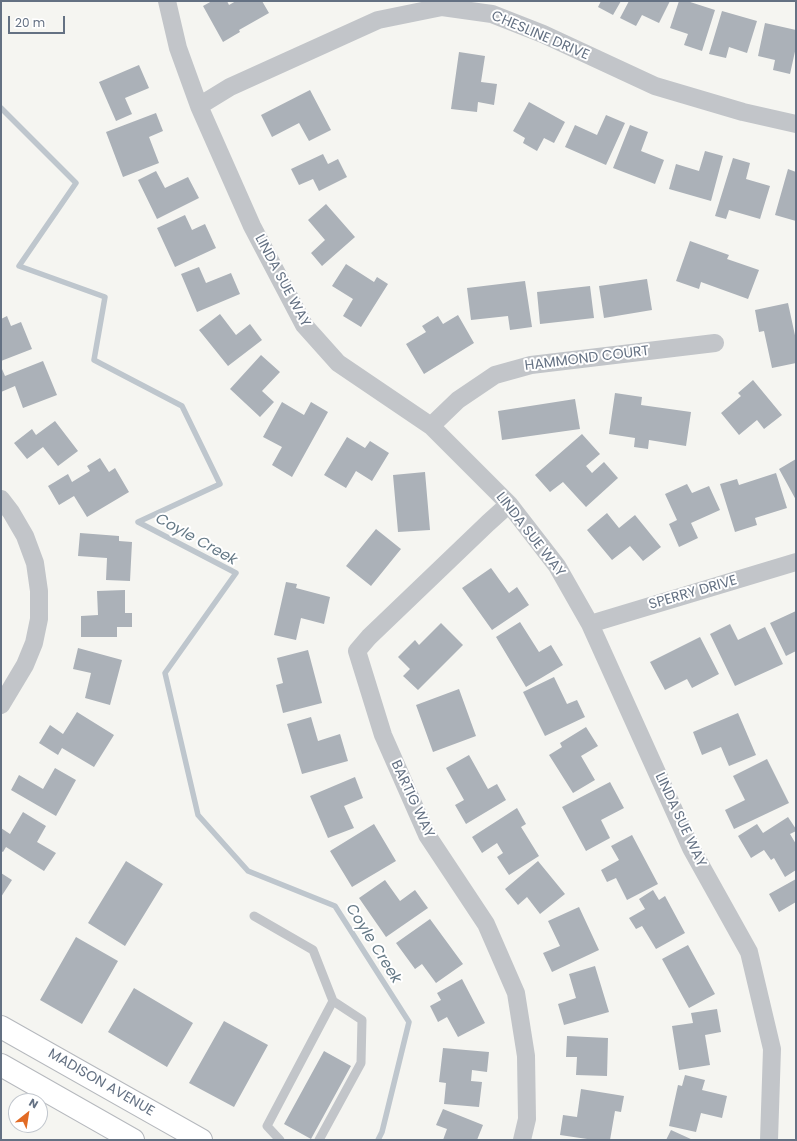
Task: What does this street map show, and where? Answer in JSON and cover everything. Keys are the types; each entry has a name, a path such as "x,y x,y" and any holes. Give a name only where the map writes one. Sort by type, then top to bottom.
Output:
{"main road":[{"name":"MADISON AVENUE","path":"1,1027 201,1140"},
{"path":"1,1065 133,1140"}],"street":[{"name":"LINDA SUE WAY","path":"167,1 178,48 199,106 252,226 304,325 338,363 431,426 509,504 557,566 590,624 692,848 748,952 772,1049 769,1140"},
{"name":"CHESLINE DRIVE","path":"199,106 230,87 378,20 442,7 494,7 543,34 655,86 743,112 796,124"},
{"name":"HAMMOND COURT","path":"431,426 458,400 495,375 531,365 715,343"},
{"path":"1,499 11,512 25,536 35,563 39,591 39,619 34,643 25,665 1,705"},
{"name":"BARTIG WAY","path":"509,504 369,637 357,651 383,735 427,835 486,924 516,994 526,1056 527,1119 522,1140"},
{"name":"SPERRY DRIVE","path":"590,624 796,562"}],"lane":[{"path":"254,916 313,950 333,1001 362,1020 361,1063 319,1140"},
{"path":"280,1140 267,1126 333,1001"}],"building":[{"path":"212,1 227,1 229,5 236,1 262,1 269,13 239,30 240,32 223,42 203,6"},
{"path":"601,1 621,1 613,15 598,7"},
{"path":"629,1 670,1 659,23 642,15 636,26 620,18"},
{"path":"679,1 687,1 715,10 702,51 684,45 688,34 670,28"},
{"path":"722,11 757,21 747,53 729,47 726,58 709,54"},
{"path":"765,23 796,30 796,47 790,74 773,70 775,60 758,56"},
{"path":"459,52 485,56 481,82 497,84 494,105 478,102 477,112 451,109"},
{"path":"139,65 149,88 125,98 132,114 116,121 99,82"},
{"path":"310,90 331,130 309,141 299,123 272,137 261,115"},
{"path":"529,102 565,122 554,143 544,138 537,151 523,143 525,138 513,131"},
{"path":"156,113 163,131 149,137 159,163 123,177 106,132"},
{"path":"606,115 625,123 606,165 565,147 575,125 597,135"},
{"path":"630,125 648,132 641,151 664,160 655,184 613,168"},
{"path":"705,151 723,156 711,201 669,189 676,164 699,171"},
{"path":"323,154 328,164 338,159 347,177 319,191 313,179 299,185 291,169"},
{"path":"733,158 750,163 746,179 770,186 760,219 729,210 726,219 715,216"},
{"path":"788,169 796,172 796,221 775,215"},
{"path":"156,171 165,188 188,177 199,198 157,219 138,180"},
{"path":"326,204 355,237 322,266 311,253 325,240 308,220"},
{"path":"185,215 192,230 205,224 216,248 175,267 157,228"},
{"path":"690,241 729,255 727,259 759,270 748,299 701,282 699,289 676,281"},
{"path":"346,264 374,282 377,277 388,284 361,327 343,316 353,299 332,286"},
{"path":"199,267 206,283 231,273 240,294 197,312 181,274"},
{"path":"647,279 652,310 604,318 599,286"},
{"path":"525,281 532,327 510,330 508,316 471,320 467,288"},
{"path":"590,286 594,318 540,324 537,292"},
{"path":"788,303 796,340 796,363 772,368 764,331 759,332 755,310"},
{"path":"220,314 236,335 250,324 262,340 228,366 199,330"},
{"path":"458,315 474,343 424,374 406,344 426,332 422,326 438,316 443,324"},
{"path":"7,316 11,326 21,322 32,349 1,361 1,319"},
{"path":"261,355 280,372 262,391 274,402 260,417 230,389"},
{"path":"43,361 57,395 23,408 15,386 1,392 1,369 5,376"},
{"path":"753,380 782,415 764,429 757,420 739,435 721,413 741,396 738,393"},
{"path":"615,393 642,397 641,405 691,412 686,446 649,440 648,449 634,447 635,438 609,434"},
{"path":"575,399 580,429 502,440 498,411"},
{"path":"282,402 304,415 311,402 328,412 292,477 272,465 282,447 263,437"},
{"path":"55,421 78,451 58,466 43,447 27,459 14,443 32,429 36,435"},
{"path":"582,434 600,454 586,466 592,473 604,462 618,478 586,507 563,482 550,492 535,475"},
{"path":"347,437 365,448 370,441 389,453 372,481 356,471 346,488 324,475"},
{"path":"100,458 109,472 115,468 129,492 87,517 74,496 59,505 48,486 68,474 72,482 90,471 87,466"},
{"path":"796,459 796,500 779,469"},
{"path":"425,472 430,530 398,532 393,475"},
{"path":"776,473 787,508 755,518 757,525 735,532 720,484 737,479 739,485"},
{"path":"687,484 692,493 709,486 720,510 691,523 698,538 679,547 669,524 677,520 665,494"},
{"path":"607,513 619,528 635,515 661,547 643,561 630,546 612,560 587,530"},
{"path":"376,529 401,549 371,586 346,566"},
{"path":"80,533 119,536 119,541 132,542 130,581 106,580 107,558 78,556"},
{"path":"491,568 509,593 517,587 529,605 492,630 462,588"},
{"path":"286,582 297,584 296,588 330,597 324,624 301,618 296,640 274,635"},
{"path":"125,590 125,613 132,613 132,627 117,627 117,637 81,637 81,616 98,615 97,591"},
{"path":"796,611 796,651 786,656 770,623"},
{"path":"520,622 539,652 551,645 563,665 526,687 496,637"},
{"path":"441,623 463,645 418,690 403,676 410,669 398,657 415,640 419,645"},
{"path":"730,624 738,640 765,627 783,664 735,686 710,634"},
{"path":"700,637 719,674 692,688 687,679 665,690 650,662"},
{"path":"78,648 122,660 110,705 85,698 91,673 73,669"},
{"path":"308,650 322,703 283,713 276,685 283,683 277,658"},
{"path":"554,677 567,704 577,700 585,717 545,736 523,692"},
{"path":"459,689 476,736 433,752 416,705"},
{"path":"77,712 114,735 94,767 62,748 58,755 39,743 50,725 63,734"},
{"path":"738,713 756,755 729,766 721,747 702,755 693,732"},
{"path":"311,717 318,741 340,734 348,761 302,774 287,724"},
{"path":"586,727 598,746 581,756 595,780 573,793 549,755 562,747 560,743"},
{"path":"469,755 488,789 497,784 506,800 466,824 455,805 464,800 446,768"},
{"path":"767,759 789,803 734,829 725,810 745,800 733,776"},
{"path":"55,768 76,780 56,816 11,790 19,775 43,789"},
{"path":"355,777 363,798 344,806 354,828 328,838 310,796"},
{"path":"610,782 624,808 601,820 610,838 586,851 562,807"},
{"path":"517,808 526,824 521,827 539,856 509,875 497,857 503,853 497,843 482,853 472,837"},
{"path":"23,812 46,826 37,842 56,853 44,871 6,847 3,852 1,851 1,828 10,834"},
{"path":"788,817 796,829 796,831 790,834 796,844 796,870 785,877 774,858 771,860 764,850 751,858 738,836 757,824 763,833"},
{"path":"374,824 396,861 352,887 330,851"},
{"path":"632,835 658,884 627,900 616,878 607,882 601,870 619,860 611,846"},
{"path":"126,861 163,884 125,946 88,923"},
{"path":"538,861 565,894 540,914 527,897 518,905 505,889"},
{"path":"1,873 12,880 1,897"},
{"path":"796,879 796,902 779,912 769,894"},
{"path":"385,880 400,901 415,890 428,908 386,937 359,898"},
{"path":"653,890 659,900 665,896 685,933 656,949 642,926 636,929 629,918 645,909 639,899"},
{"path":"579,907 599,950 552,972 543,953 560,946 548,921"},
{"path":"430,919 463,964 436,983 422,964 415,969 396,943"},
{"path":"76,937 118,961 82,1024 40,1000"},
{"path":"688,945 715,994 689,1008 662,959"},
{"path":"595,966 609,1012 564,1025 558,1004 576,998 569,974"},
{"path":"462,979 485,1023 458,1037 447,1017 438,1022 430,1006 441,1000 437,993"},
{"path":"134,988 193,1023 167,1067 108,1032"},
{"path":"717,1009 721,1032 705,1035 710,1065 679,1070 672,1026 693,1023 691,1013"},
{"path":"224,1021 268,1045 234,1107 189,1083"},
{"path":"567,1036 608,1038 607,1076 576,1075 577,1057 566,1057"},
{"path":"443,1048 489,1052 487,1072 472,1070 471,1081 482,1082 479,1107 444,1104 446,1083 439,1082"},
{"path":"324,1051 351,1066 311,1139 284,1124"},
{"path":"685,1075 705,1080 702,1090 727,1096 722,1118 701,1113 696,1132 669,1126 678,1085 682,1086"},
{"path":"581,1089 624,1096 621,1112 615,1111 610,1140 594,1140 560,1135 563,1115 577,1117"},
{"path":"443,1109 483,1125 477,1140 443,1140 447,1129 436,1125"},
{"path":"671,1130 693,1140 666,1140"}],"waterway":[{"name":"Coyle Creek","path":"1,108 76,183 19,266 105,297 94,360 182,406 220,484 138,522 236,573 165,673 198,815 248,871 335,906 409,1022 382,1132 378,1140"}]}
